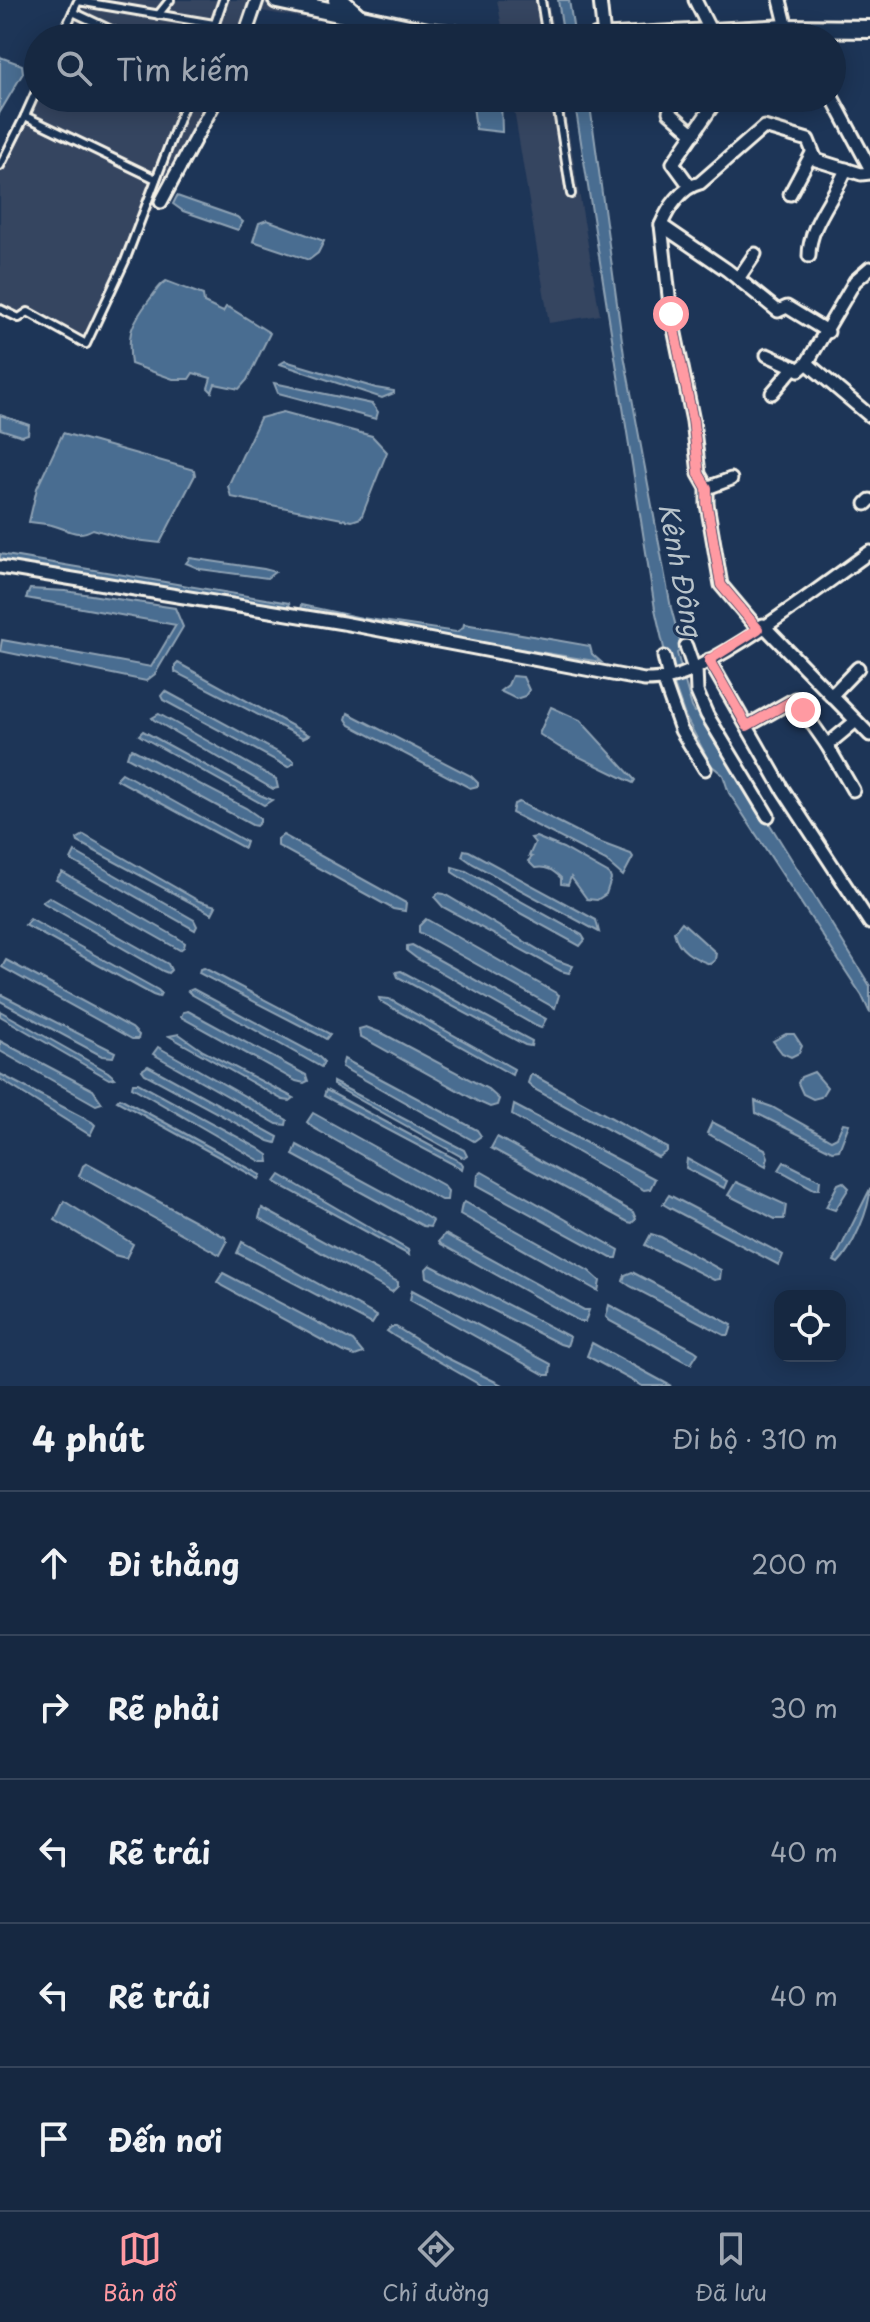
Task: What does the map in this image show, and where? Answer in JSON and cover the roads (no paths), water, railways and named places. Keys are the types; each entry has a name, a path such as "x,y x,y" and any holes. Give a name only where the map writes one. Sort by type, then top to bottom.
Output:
{"main road":[{"path":"277,0 386,24"},
{"path":"338,0 359,19"},
{"path":"846,31 870,29"}],"street":[{"path":"249,24 257,0"},
{"path":"600,0 603,24"},
{"path":"695,0 707,24"},
{"path":"780,0 786,24"},
{"path":"161,202 209,112"},
{"path":"669,112 694,134"},
{"path":"689,185 673,163 709,112"},
{"path":"840,112 870,170 861,174 816,160 808,140 764,127 700,183 689,185 666,213 661,225 671,314 693,421 699,474 707,488 721,585 870,735"},
{"path":"747,141 752,155"},
{"path":"790,194 812,153"},
{"path":"809,256 809,239 838,190 846,169"},
{"path":"661,225 778,311 787,307 828,332"},
{"path":"738,279 755,254"},
{"path":"767,355 799,370 828,332 855,281 866,272 870,288"},
{"path":"807,363 870,416"},
{"path":"772,393 794,367"},
{"path":"707,488 731,479"},
{"path":"0,567 343,623 623,678 666,678 694,669 709,660 797,605 870,552"},
{"path":"686,646 694,669 697,692 707,715 768,816"},
{"path":"664,657 666,678 681,730 705,769"},
{"path":"709,660 782,788 870,923"},
{"path":"831,696 858,668"},
{"path":"747,726 795,699 853,790"},
{"path":"827,745 856,721"}],"lane":[{"path":"158,15 170,0"},
{"path":"67,24 78,1 214,24 223,0"},
{"path":"541,0 545,24"},
{"path":"73,12 98,24"},
{"path":"0,166 27,112"},
{"path":"0,309 19,318 28,312 86,344 125,261 182,112"},
{"path":"558,112 571,194"},
{"path":"25,116 156,179"}],"water label":[{"name":"Kênh Đông","path":"680,570"}]}
